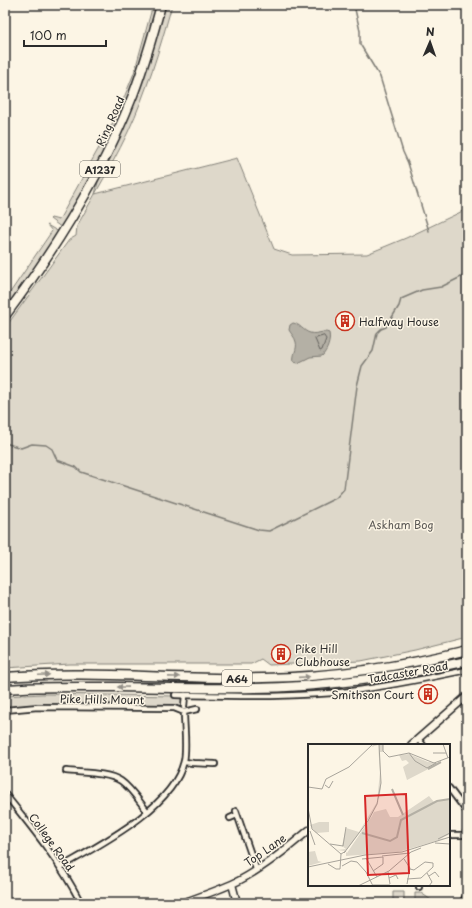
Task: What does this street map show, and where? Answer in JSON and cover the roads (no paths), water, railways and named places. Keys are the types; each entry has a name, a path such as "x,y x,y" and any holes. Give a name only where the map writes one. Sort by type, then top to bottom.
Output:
{"highway":[{"name":"Ring Road","path":"5,316 64,232 96,175 133,95 152,38 161,5"},
{"name":"A64","path":"5,677 45,675 262,678 300,677 331,675 392,667 467,650"},
{"name":"A64","path":"5,689 48,687 254,688 311,686 364,681 396,676 467,661"}],"street":[{"name":"Tadcaster Road","path":"175,695 282,696 333,692 403,683 467,670"},
{"path":"184,706 185,695"},
{"path":"411,744 467,696"},
{"name":"Pike Hills Mount","path":"5,710 38,707 174,708 184,712 197,709"},
{"path":"61,867 114,836 166,795 173,786 184,762 184,712"},
{"path":"418,739 422,744"},
{"path":"184,762 215,764"},
{"path":"66,771 116,778 126,786 147,811"},
{"path":"450,789 467,812"},
{"name":"College Road","path":"5,794 50,851 61,867 81,903"},
{"path":"230,818 236,813 256,869"},
{"name":"Top Lane","path":"182,903 232,884 256,869 308,831"},
{"path":"450,835 462,835 467,833"},
{"path":"232,884 237,903"},
{"path":"462,903 467,894"}],"water":[{"path":"293,323 310,333 329,333 328,346 322,356 310,357 298,363 294,362 296,345 295,339 289,330 290,325"}],"waterway":[{"path":"354,5 360,31 360,44 380,77 429,231"},
{"path":"5,443 21,448 32,444 46,445 52,449 57,460 76,467 81,472 259,530 269,531 336,498 344,489 357,386 362,366 373,351 377,333 386,327 399,306 401,299 422,290 441,287 467,274"}],"place":[{"name":"Halfway House","path":"345,321"},
{"name":"Pike Hill Clubhouse","path":"281,654"},
{"name":"Smithson Court","path":"428,694"}],"park label":[{"name":"Askham Bog","path":"401,524"}]}
